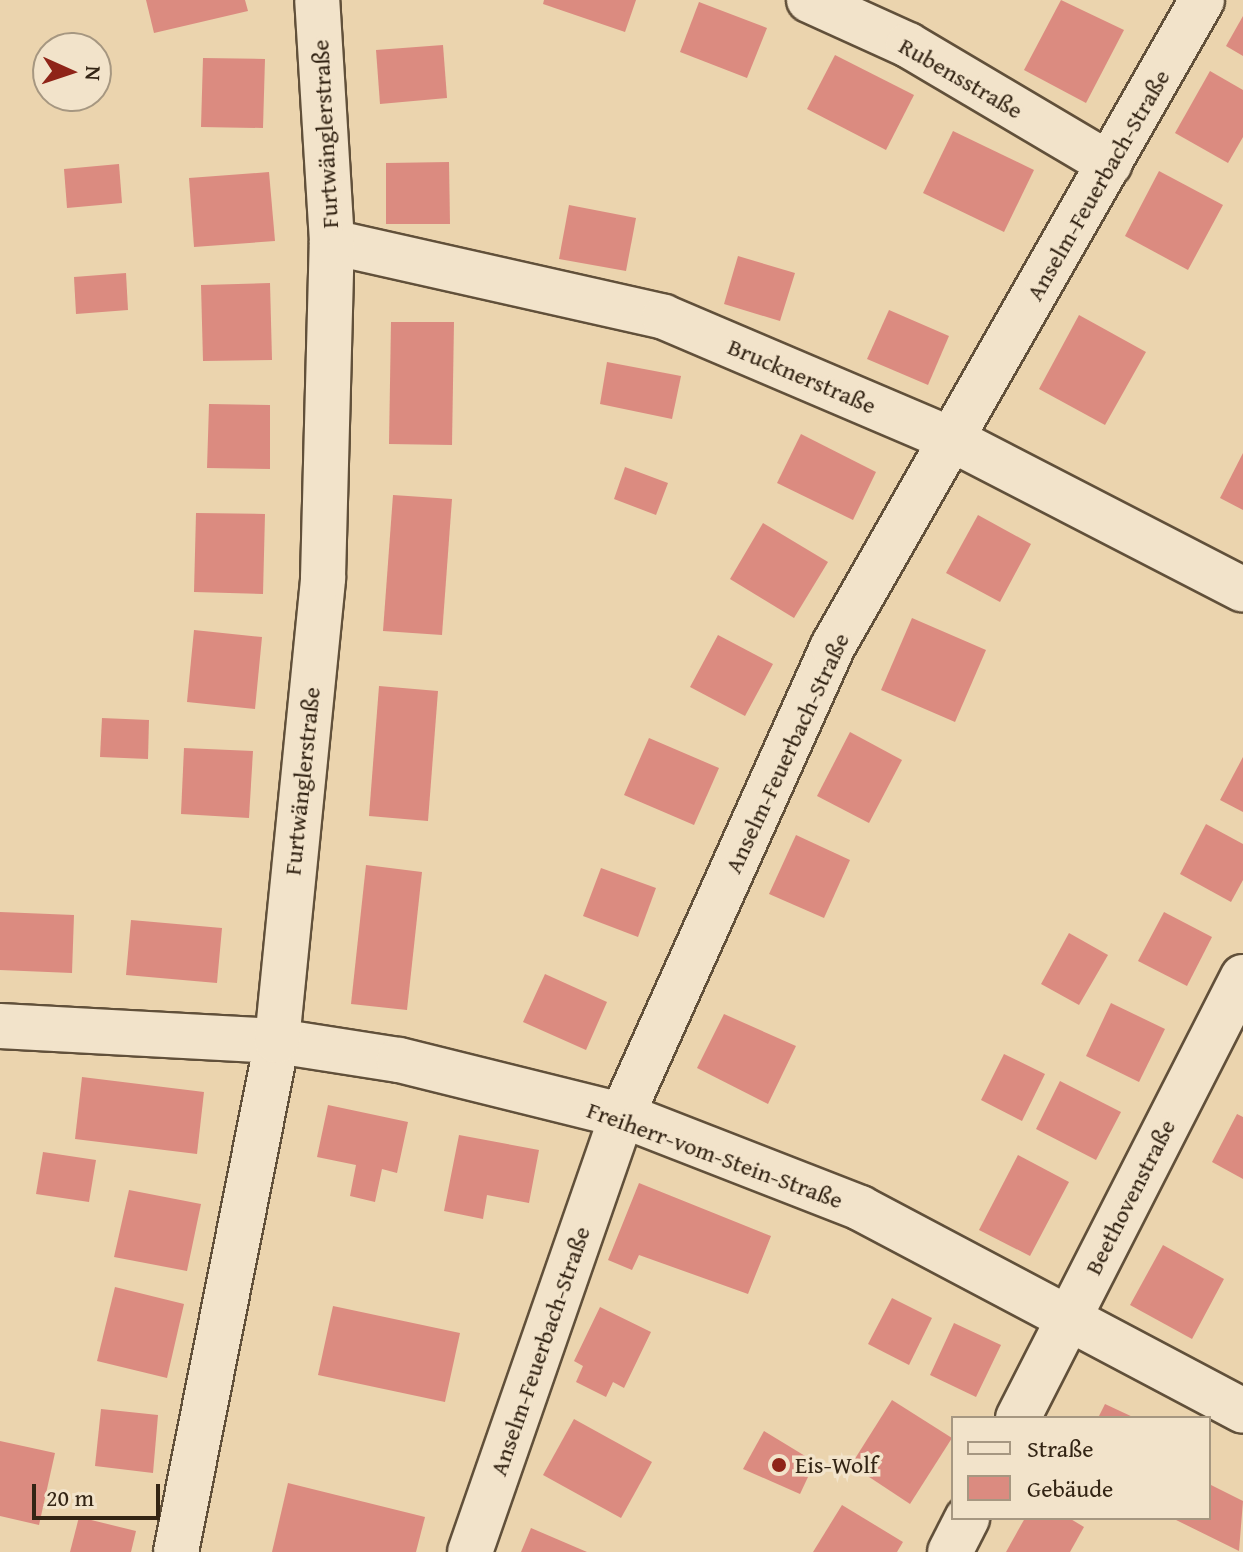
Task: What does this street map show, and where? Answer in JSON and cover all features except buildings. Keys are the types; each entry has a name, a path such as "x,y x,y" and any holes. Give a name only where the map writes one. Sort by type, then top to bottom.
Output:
{"street":[{"name":"Furtwänglerstraße","path":"176,1552 277,1041 323,578 332,242 317,0"},
{"name":"Rubensstraße","path":"809,0 908,45 1109,164"},
{"name":"Anselm-Feuerbach-Straße","path":"470,1552 622,1115 833,646 1202,0"},
{"name":"Brucknerstraße","path":"332,242 664,317 953,440 1243,590"},
{"name":"Beethovenstraße","path":"1019,1416 1243,977"},
{"name":"Freiherr-vom-Stein-Straße","path":"0,1026 277,1041 399,1060 622,1115 860,1208 1243,1411"},
{"path":"950,1552 966,1520"}],"place":[{"name":"Eis-Wolf","path":"779,1465"}]}
